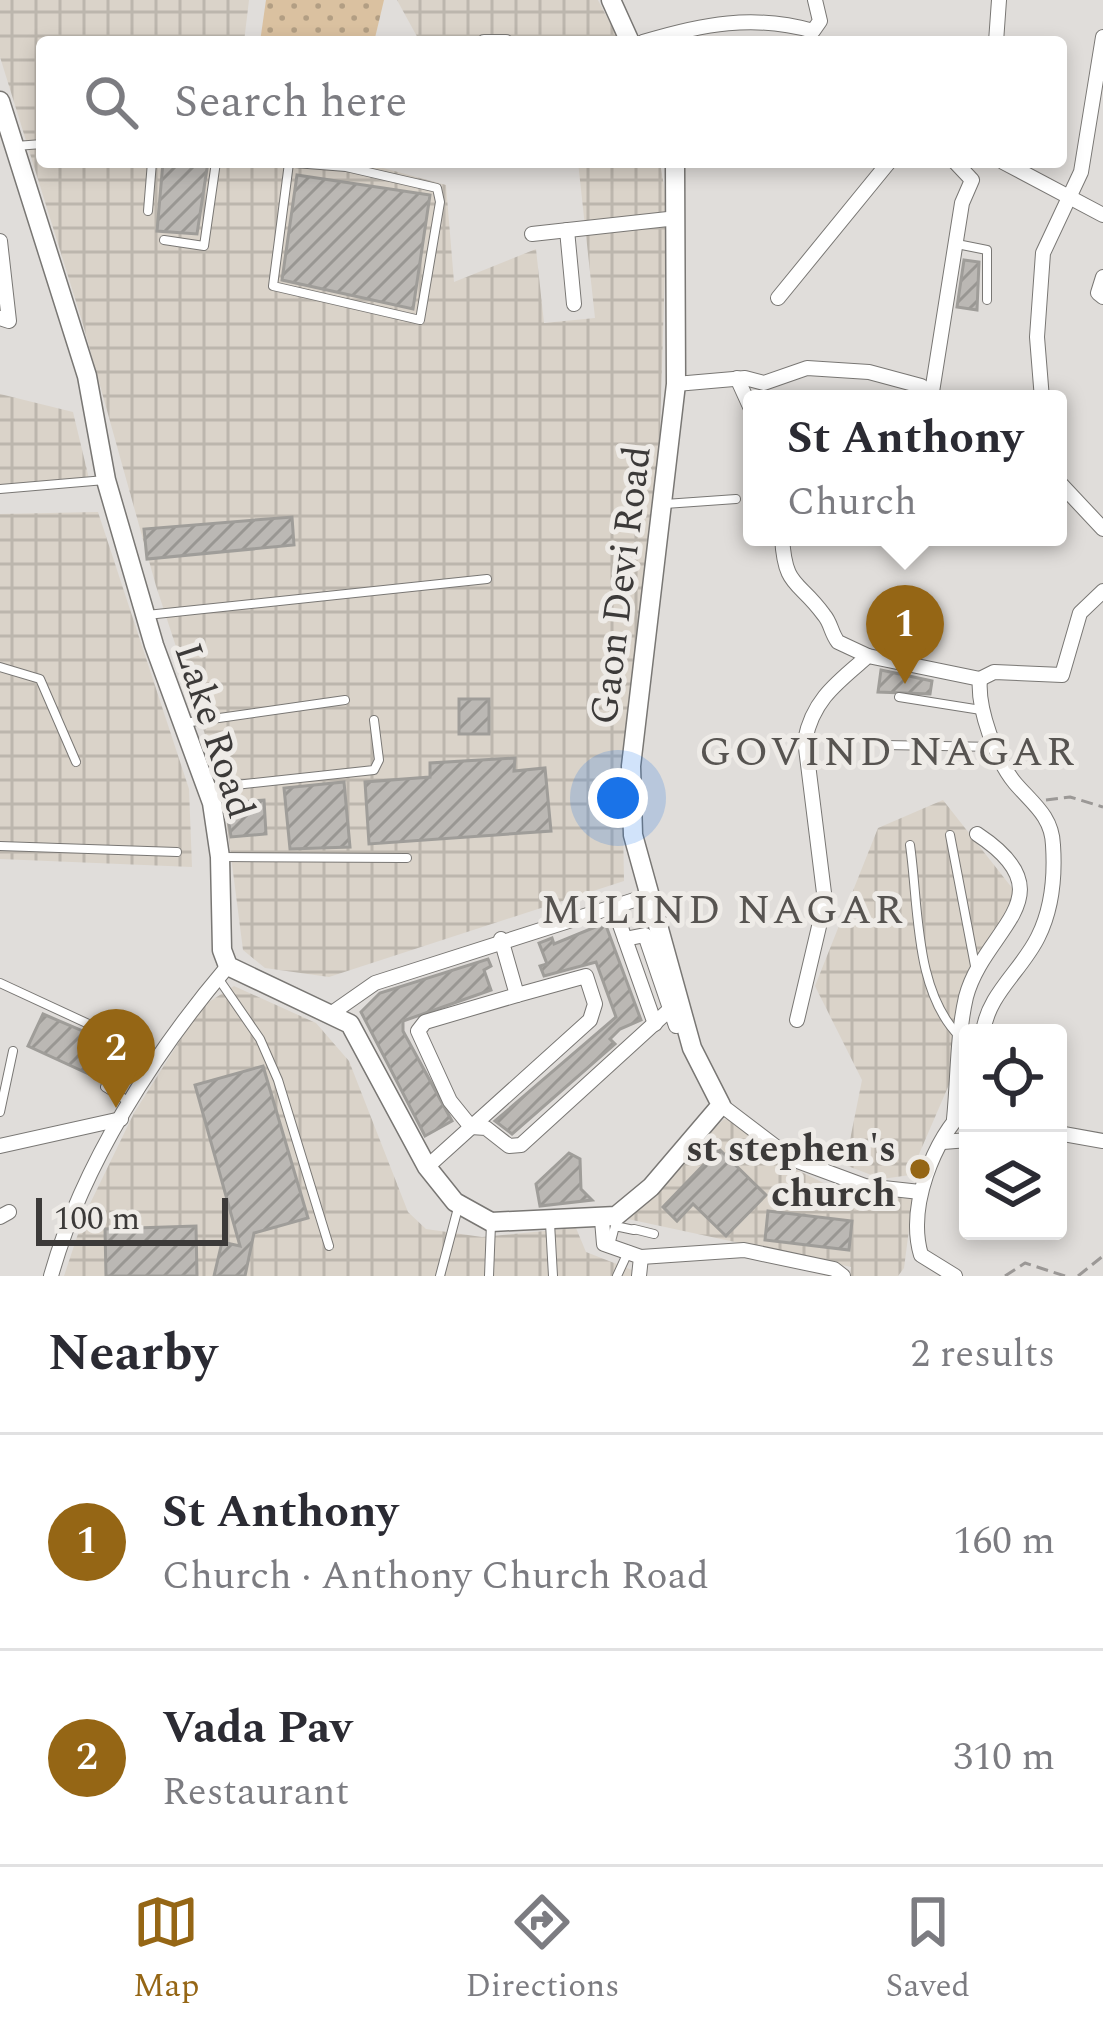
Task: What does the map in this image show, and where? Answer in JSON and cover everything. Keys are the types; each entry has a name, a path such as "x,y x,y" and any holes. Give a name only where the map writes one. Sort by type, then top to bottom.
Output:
{"street":[{"path":"611,0 628,36"},
{"path":"662,36 687,28 759,19 813,32 820,21 815,0"},
{"path":"996,36 999,0"},
{"path":"1041,390 1036,337 1043,254 1081,172 1103,37"},
{"name":"Lake Road","path":"0,101 86,376 106,480 146,615 207,788 220,857 223,972"},
{"name":"Gaon Devi Road","path":"675,168 676,384 631,766 633,835 674,1006 721,1106 792,1159 865,1186 910,1187 920,1192"},
{"path":"778,298 884,168"},
{"path":"937,390 957,244 972,179 961,168"},
{"path":"1017,168 1103,215"},
{"path":"532,234 677,218"},
{"path":"567,230 574,304"},
{"path":"0,241 9,321 0,319"},
{"path":"1103,277 1098,293 1103,297"},
{"path":"676,384 736,378 764,382 807,368 869,372 921,390"},
{"path":"736,378 743,392"},
{"path":"1067,492 1103,530"},
{"path":"783,546 784,572 828,619 838,643 868,656 980,679 994,672 1062,675 1080,614 1103,591"},
{"path":"797,1020 825,901 805,740 820,697 868,656"},
{"path":"980,679 983,710 1012,780 1044,812 1054,840 1052,894 1039,936 989,1009 985,1024"},
{"path":"963,1024 967,995 977,972 1019,911 1020,885 1007,854 977,833"},
{"path":"332,1013 375,983 501,938 650,895"},
{"path":"613,905 655,1024"},
{"path":"625,939 645,935 674,1006 676,1026"},
{"path":"501,938 518,995"},
{"path":"51,1276 70,1208 188,1013 223,972 350,1024 438,1197 491,1222 607,1224"},
{"path":"425,1166 471,1127 590,1021 596,1004 586,976 425,1022 418,1031 450,1101 471,1127 486,1128 509,1146 521,1144 674,1006"},
{"path":"956,1276 922,1255 917,1239 920,1192 954,1119 959,1061"},
{"path":"721,1106 651,1187 607,1224 602,1241 636,1251 744,1250 834,1269 843,1276"},
{"path":"954,1119 959,1114"},
{"path":"2,1145 121,1119"},
{"path":"1067,1135 1103,1141"},
{"path":"944,1142 959,1141"},
{"path":"636,1251 639,1276"}],"lane":[{"path":"16,146 36,144"},
{"path":"148,211 152,168"},
{"path":"164,240 204,246 215,168"},
{"path":"285,168 273,286 420,320 437,224 437,188 360,168"},
{"path":"957,244 987,250 987,300"},
{"path":"0,489 106,480"},
{"path":"664,505 736,499"},
{"path":"146,615 487,579"},
{"path":"0,667 40,679 76,762"},
{"path":"899,698 983,710"},
{"path":"183,723 345,700"},
{"path":"207,788 374,770 379,760 374,720"},
{"path":"884,746 999,747"},
{"path":"950,835 971,964 977,972"},
{"path":"910,845 928,981 940,1017 959,1036"},
{"path":"0,846 177,853"},
{"path":"220,857 406,858"},
{"path":"223,972 278,1080 328,1246"},
{"path":"0,983 121,1039 105,1088 133,1104"},
{"path":"0,1112 14,1051"},
{"path":"0,1127 2,1145"},
{"path":"440,1276 457,1203"},
{"path":"489,1276 491,1222"},
{"path":"550,1223 553,1276"},
{"path":"607,1224 654,1234"},
{"path":"617,1276 636,1251"}],"path":[{"path":"1033,801 1070,797 1103,807"},
{"path":"1078,1276 1103,1256"},
{"path":"1005,1276 1024,1263 1065,1276"}],"shaded area":[{"path":"0,0 249,0 245,36 36,36 36,168 383,168 446,185 454,282 536,249 544,323 595,318 579,168 661,168 667,204 659,463 622,764 624,881 329,977 265,968 243,950 222,786 156,586 82,321 0,57"},
{"path":"266,0 384,0 375,36 261,36"},
{"path":"397,0 598,0 617,36 417,36"},
{"path":"0,394 73,412 90,483 0,489"},
{"path":"98,512 189,789 192,867 0,859 0,514"},
{"path":"943,800 1020,898 967,982 951,1080 910,1175 882,1179 845,1165 862,1080 815,986 878,828"},
{"path":"234,986 316,1023 349,1061 408,1212 426,1229 482,1237 576,1228 586,1252 632,1270 631,1276 64,1276 84,1216 134,1113 201,1007"},
{"path":"724,1119 736,1120 779,1161 846,1194 864,1200 909,1194 913,1199 904,1268 898,1276 850,1276 851,1267 623,1218"}],"building":[{"path":"162,168 207,168 197,234 157,231"},
{"path":"297,175 430,195 413,309 282,280"},
{"path":"964,260 979,262 977,310 957,307"},
{"path":"292,517 294,545 147,559 144,529"},
{"path":"881,670 932,681 930,694 878,692"},
{"path":"459,699 489,699 489,734 459,734"},
{"path":"515,758 514,771 545,768 551,831 369,844 365,782 430,777 430,763"},
{"path":"344,782 350,847 290,849 284,788"},
{"path":"264,800 266,834 231,837 226,803"},
{"path":"605,923 641,1020 620,1029 610,1039 615,1044 512,1134 495,1121 616,1017 596,962 544,976 540,966 547,964 539,943 552,938 554,944"},
{"path":"488,959 491,966 484,970 491,990 403,1021 403,1031 452,1121 425,1136 361,1012 380,993"},
{"path":"43,1014 104,1040 91,1075 28,1046"},
{"path":"263,1066 308,1218 254,1233 245,1276 214,1276 222,1242 240,1246 195,1085"},
{"path":"719,1149 766,1195 726,1236 693,1204 677,1221 663,1207"},
{"path":"569,1153 580,1159 581,1189 592,1200 540,1206 536,1184"},
{"path":"768,1211 852,1221 849,1250 765,1240"},
{"path":"196,1226 197,1276 106,1276 105,1229"}],"place":[{"name":"St Anthony","path":"905,684"},
{"name":"Vada Pav","path":"116,1108"},
{"name":"st stephen's church","path":"920,1169"}],"district":[{"name":"GOVIND NAGAR","path":"888,750"},
{"name":"MILIND NAGAR","path":"723,908"}]}
